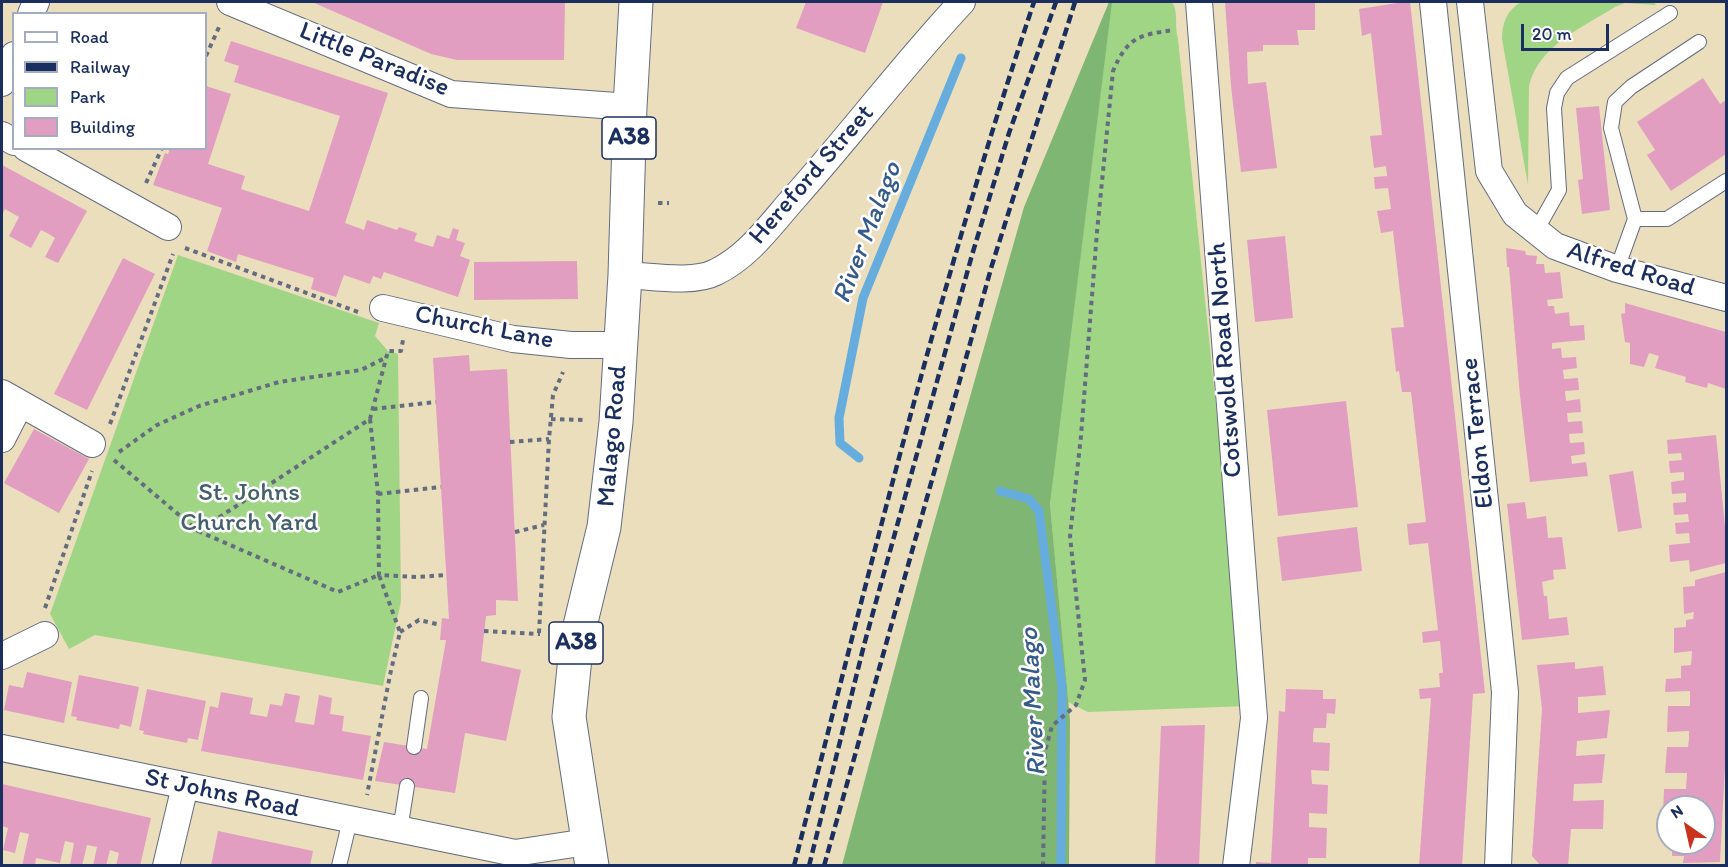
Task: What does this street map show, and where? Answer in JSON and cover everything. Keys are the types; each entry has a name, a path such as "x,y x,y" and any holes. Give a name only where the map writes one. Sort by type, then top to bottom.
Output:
{"highway":[{"name":"Malago Road","path":"590,854 569,717 577,638 604,527 616,422 625,275 636,2"}],"street":[{"name":"Little Paradise","path":"230,2 451,94 630,107"},
{"name":"Hereford Street","path":"625,275 687,278 714,273 744,254 825,163 931,34 962,2"},
{"name":"Eldon Terrace","path":"1433,2 1505,692 1498,866"},
{"name":"Alfred Road","path":"1470,2 1489,171 1515,214 1555,246 1617,269 1726,298"},
{"name":"Cotswold Road North","path":"1193,17 1254,718 1236,866"},
{"path":"2,83 12,60"},
{"path":"30,150 134,209 172,236"},
{"name":"Church Lane","path":"383,308 513,339 571,345 621,345"},
{"path":"2,439 11,399 92,444"},
{"path":"2,656 45,635"},
{"name":"St Johns Road","path":"2,748 443,839 489,857 515,853 590,854"},
{"path":"166,866 185,786"}],"lane":[{"path":"1536,231 1559,190 1554,108 1557,93 1567,78 1670,13"},
{"path":"1617,269 1635,219 1611,128 1615,102 1630,87 1699,42"},
{"path":"1635,219 1667,219 1726,181"},
{"path":"414,747 421,698"},
{"path":"400,830 408,786"},
{"path":"339,866 356,821"}],"path":[{"path":"1043,866 1045,751 1052,726 1076,705 1084,680 1070,536 1113,72 1121,54 1130,43 1144,35 1193,17"},
{"path":"134,209 161,150"},
{"path":"172,236 365,315 379,319 383,308"},
{"path":"356,821 400,632 379,575 378,494 370,419 388,351 401,351"},
{"path":"386,358 361,370 279,382 198,406 157,425 111,457 198,531 338,592 379,575 446,576"},
{"path":"539,633 549,438 554,395 565,369"},
{"path":"373,409 436,402"},
{"path":"198,531 370,419"},
{"path":"551,419 583,420"},
{"path":"510,442 549,438"},
{"path":"378,494 441,487"},
{"path":"514,532 544,525"},
{"path":"400,632 419,620 441,625"},
{"path":"484,631 539,633 577,638"}],"green space":[{"path":"1109,2 1112,2 1050,504 1070,720 1069,865 842,865 925,555 1024,207"},
{"path":"1111,2 1172,2 1175,10 1247,706 1088,712 1068,702 1050,504 1080,220"},
{"path":"1521,2 1654,2 1656,5 1625,3 1615,7 1563,39 1542,60 1529,86 1528,185 1502,39 1506,18"},
{"name":"St. Johns Church Yard","path":"178,255 379,323 375,336 388,351 398,354 401,601 383,686 95,635 69,649 50,614"}],"building":[{"path":"312,2 565,2 564,60 457,60 431,54"},
{"path":"806,2 883,2 865,53 796,28"},
{"path":"1225,2 1315,2 1315,30 1297,30 1299,45 1263,45 1263,51 1247,52 1248,84 1266,82 1277,168 1241,172 1231,86"},
{"path":"1410,2 1485,693 1473,694 1462,866 1419,866 1431,698 1420,699 1419,689 1440,687 1439,673 1443,673 1440,641 1423,643 1422,632 1438,630 1428,543 1409,545 1407,524 1426,522 1411,392 1402,392 1399,371 1396,372 1391,328 1404,327 1393,231 1381,233 1377,211 1391,209 1388,188 1375,189 1374,177 1387,176 1386,166 1374,168 1370,136 1382,135 1371,33 1362,36 1359,9"},
{"path":"231,41 388,93 345,223 364,230 367,220 397,230 399,227 417,233 414,241 433,247 437,235 449,239 453,228 459,230 456,240 465,243 460,256 470,260 458,297 384,272 381,279 373,276 370,284 344,275 336,297 311,289 314,278 238,254 236,262 207,251 222,208 153,185 165,153 168,154 169,150 207,150 207,86 231,94 208,164 245,176 241,189 309,211 340,116 234,82 239,66 224,61"},
{"path":"1703,78 1720,104 1726,100 1726,154 1671,191 1647,155 1655,150 1637,122"},
{"path":"1599,106 1610,210 1582,214 1578,180 1583,179 1576,108"},
{"path":"2,165 87,211 58,263 45,257 55,238 49,234 41,230 31,248 9,236 19,217 5,209 2,215"},
{"path":"1285,236 1293,318 1255,322 1247,240"},
{"path":"1506,248 1525,251 1526,255 1537,256 1536,264 1544,264 1545,273 1560,272 1563,298 1547,300 1548,306 1554,306 1555,314 1569,312 1570,326 1584,325 1585,340 1552,343 1552,349 1561,348 1562,358 1576,357 1577,368 1563,370 1564,379 1578,378 1579,390 1565,391 1566,401 1580,399 1581,412 1567,413 1568,422 1582,421 1583,433 1569,434 1570,443 1584,442 1585,454 1571,456 1572,464 1586,462 1588,476 1530,482"},
{"path":"123,258 155,274 87,410 54,394"},
{"path":"577,261 578,299 474,300 474,262"},
{"path":"1625,303 1726,332 1726,389 1708,383 1707,388 1685,382 1686,377 1655,368 1659,356 1649,353 1644,367 1630,364 1630,343 1625,342 1621,314 1625,313"},
{"path":"469,355 470,371 507,369 518,601 496,600 496,615 486,616 481,661 521,670 506,741 465,733 455,793 375,781 384,742 427,749 446,640 440,640 442,618 449,619 433,358"},
{"path":"1346,401 1358,507 1278,516 1267,410"},
{"path":"34,429 89,459 59,513 4,483"},
{"path":"1716,435 1726,537 1726,563 1690,572 1689,560 1670,562 1669,545 1690,543 1689,533 1676,534 1675,523 1689,522 1688,514 1674,515 1673,503 1686,502 1686,493 1672,494 1671,482 1684,480 1684,472 1670,473 1669,461 1682,460 1681,453 1668,454 1667,440"},
{"path":"1633,471 1642,528 1618,532 1609,475"},
{"path":"1525,502 1527,519 1546,516 1548,538 1562,537 1566,569 1553,570 1554,579 1542,582 1544,596 1547,596 1549,619 1567,617 1569,635 1522,640 1507,504"},
{"path":"1357,527 1362,571 1282,581 1277,537"},
{"path":"1726,572 1726,747 1720,862 1683,863 1684,856 1672,855 1716,855 1716,795 1664,795 1664,789 1686,789 1687,773 1665,773 1667,747 1688,747 1689,739 1689,731 1667,732 1668,706 1690,706 1690,691 1665,692 1666,679 1681,678 1681,666 1691,665 1692,651 1674,653 1674,628 1686,627 1686,620 1693,619 1694,612 1684,614 1683,587 1695,586 1695,580"},
{"path":"1575,662 1575,669 1603,666 1606,695 1578,697 1578,713 1610,710 1607,738 1577,741 1576,756 1605,754 1602,783 1574,784 1573,801 1604,800 1603,829 1571,829 1568,866 1541,866 1532,856 1542,709 1537,665"},
{"path":"27,672 72,682 64,723 4,710 9,685 23,688"},
{"path":"79,675 139,687 131,727 120,724 119,729 76,720 77,717 71,716"},
{"path":"147,689 206,701 198,740 188,738 187,743 143,734 144,731 139,730"},
{"path":"1286,689 1323,690 1323,699 1336,699 1335,714 1327,713 1326,728 1314,728 1313,735 1313,742 1330,743 1329,771 1311,770 1312,784 1328,785 1327,814 1309,813 1309,827 1327,828 1326,858 1308,858 1308,866 1256,866 1256,862 1271,863 1279,711 1285,712"},
{"path":"221,692 253,698 250,714 267,717 270,704 282,706 285,693 300,696 295,722 314,725 319,695 332,698 330,714 344,716 342,731 371,736 363,780 201,751 210,706 218,708"},
{"path":"1205,725 1199,866 1155,866 1161,726"},
{"path":"2,784 151,818 140,866 116,866 119,853 110,850 106,866 93,866 97,847 87,845 82,866 70,865 74,843 65,841 60,863 36,858 35,866 22,866 29,834 20,832 15,853 3,850 8,828 2,826"},
{"path":"218,831 313,851 310,866 211,866"}],"waterway":[{"name":"River Malago","path":"859,458 840,443 839,418 863,298 961,58"},
{"name":"River Malago","path":"1000,491 1029,499 1039,511 1062,687 1061,866"}],"railway":[{"path":"794,866 906,431 999,108 1034,2"},
{"path":"809,866 864,645 972,255 1009,133 1056,2"},
{"path":"824,866 992,265 1075,2"}]}
